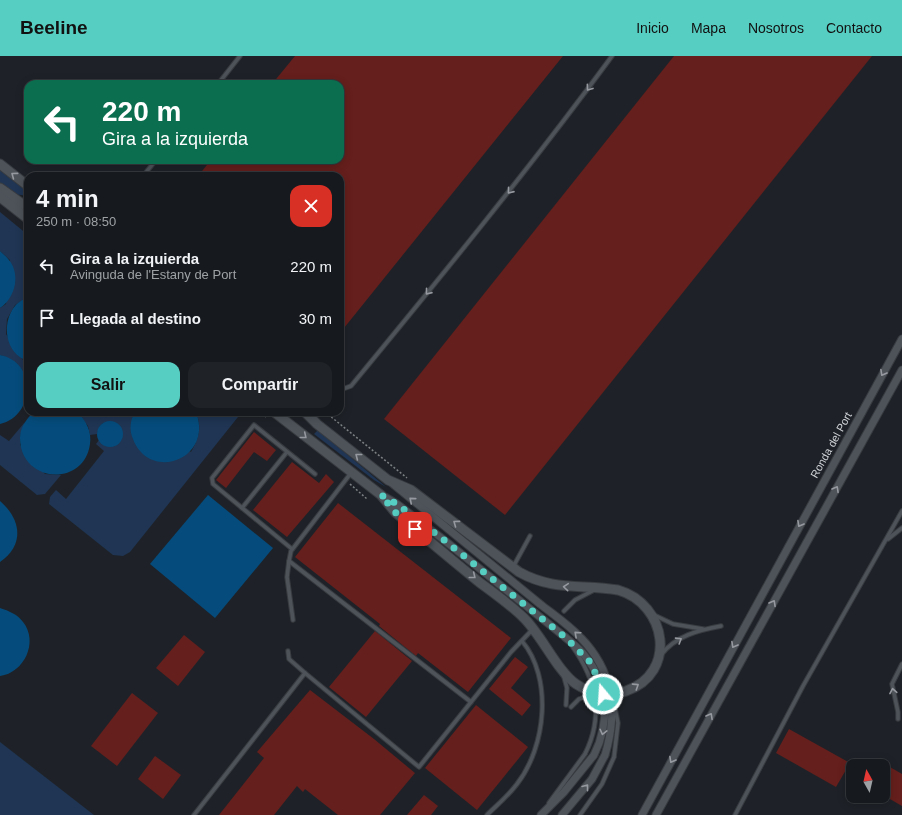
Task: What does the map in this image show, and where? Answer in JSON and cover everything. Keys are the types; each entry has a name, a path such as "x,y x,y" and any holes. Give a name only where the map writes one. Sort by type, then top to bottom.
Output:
{"street":[{"path":"0,164 24,183"},
{"path":"0,188 24,205"},
{"path":"0,197 24,216"},
{"name":"Ronda del Port","path":"642,815 779,561 902,339"},
{"path":"656,815 902,370"},
{"path":"279,416 351,473 403,509 536,613 565,637 590,662 603,694 605,710 604,724 594,755 564,792 542,813"},
{"path":"309,416 573,630 588,645 599,662 611,690 610,731 605,755 592,779 562,815"},
{"path":"381,495 395,512 519,613 534,628 561,669 578,685 598,693 616,694 633,689 646,678 658,659 660,635 652,613 635,597 627,593 605,588 565,587 545,584 528,577 513,568 411,490 388,480"}],"lane":[{"path":"221,80 240,56"},
{"path":"344,389 351,386 431,288 555,134 612,56"},
{"path":"146,172 153,164"},
{"path":"292,549 213,484 212,478 254,425 315,474"},
{"path":"242,508 287,452"},
{"path":"293,620 287,577 292,549 351,473"},
{"path":"735,815 803,686 902,511"},
{"path":"887,539 902,528"},
{"path":"513,568 530,536"},
{"path":"289,561 471,702"},
{"path":"564,612 582,596 605,588"},
{"path":"652,613 673,624 704,629"},
{"path":"658,659 667,648 679,638 704,629 721,626"},
{"path":"288,651 289,659 419,767 522,640 534,628"},
{"path":"542,813 585,754 595,725 595,694 591,678 582,660 565,637"},
{"path":"487,815 517,784 528,766 536,747 542,705 540,686 532,655 522,640"},
{"path":"898,719 892,684 902,664"},
{"path":"561,669 566,682 566,705"},
{"path":"194,815 305,673"},
{"path":"580,815 599,791 607,776 614,757 618,723 611,690"},
{"path":"571,707 583,697 598,693"}],"path":[{"path":"330,416 412,481"}],"shaded area":[{"path":"0,170 24,189 24,195 14,194 0,184"},
{"path":"0,212 24,232 24,299 15,305 7,319 6,334 24,360 24,376 15,363 0,355 0,308 6,304 10,260 0,251"},
{"path":"0,251 13,266 15,272 15,286 5,304 0,308"},
{"path":"24,299 24,359 14,352 10,345 7,329 11,313 19,302"},
{"path":"0,355 12,360 21,368 24,376 24,402 20,411 12,419 0,424"},
{"path":"30,416 80,416 88,426 90,444 85,458 77,468 65,473 53,474 41,471 30,464 23,453 20,438 21,431"},
{"path":"80,416 133,416 191,452 199,433 197,416 239,416 130,552 123,556 113,555 49,504 50,497 56,490 66,499 104,451 96,444 99,440 105,445 111,446 117,444 122,438 103,423 99,427 97,434 90,435 88,426"},
{"path":"133,416 197,416 199,428 196,442 188,453 178,460 165,462 153,460 141,452 133,439 131,432"},
{"path":"110,421 119,425 123,434 119,443 110,447 101,443 97,434 101,425"},
{"path":"25,422 20,436 20,445 45,474 61,475 45,494 37,495 0,465 0,435 9,441"},
{"path":"318,430 386,487 374,480 314,434"},
{"path":"208,495 273,548 215,618 150,564"},
{"path":"0,501 7,508 16,524 17,540 14,548 0,562"},
{"path":"0,608 13,613 21,619 28,630 30,638 29,647 22,663 9,674 0,676"},
{"path":"0,742 94,815 0,815"}],"building":[{"path":"295,56 563,56 344,328 344,172 201,172 208,164 344,164 344,80 275,80"},
{"path":"674,56 872,56 505,515 384,419"},
{"path":"254,432 276,450 267,461 254,452 226,488 216,480"},
{"path":"292,462 319,483 326,474 334,482 287,537 253,510"},
{"path":"338,503 511,638 468,692 418,653 416,656 379,626 380,624 295,557"},
{"path":"375,631 412,661 366,717 329,687"},
{"path":"184,635 205,652 178,686 156,668"},
{"path":"515,657 528,667 511,688 531,705 522,716 489,689"},
{"path":"310,690 374,739 415,773 380,815 338,815 305,789 303,792 297,786 274,815 219,815 264,758 257,752"},
{"path":"132,693 158,713 117,766 91,746"},
{"path":"476,705 528,747 477,810 425,768"},
{"path":"789,729 846,761 846,770 836,787 776,753"},
{"path":"155,756 181,775 163,799 138,779"},
{"path":"890,767 902,774 902,806 890,799"},
{"path":"424,795 438,806 431,815 407,815"}],"route":[{"path":"415,529 395,512 381,495 397,504 444,540 536,613 584,654 595,670 603,694"}]}
